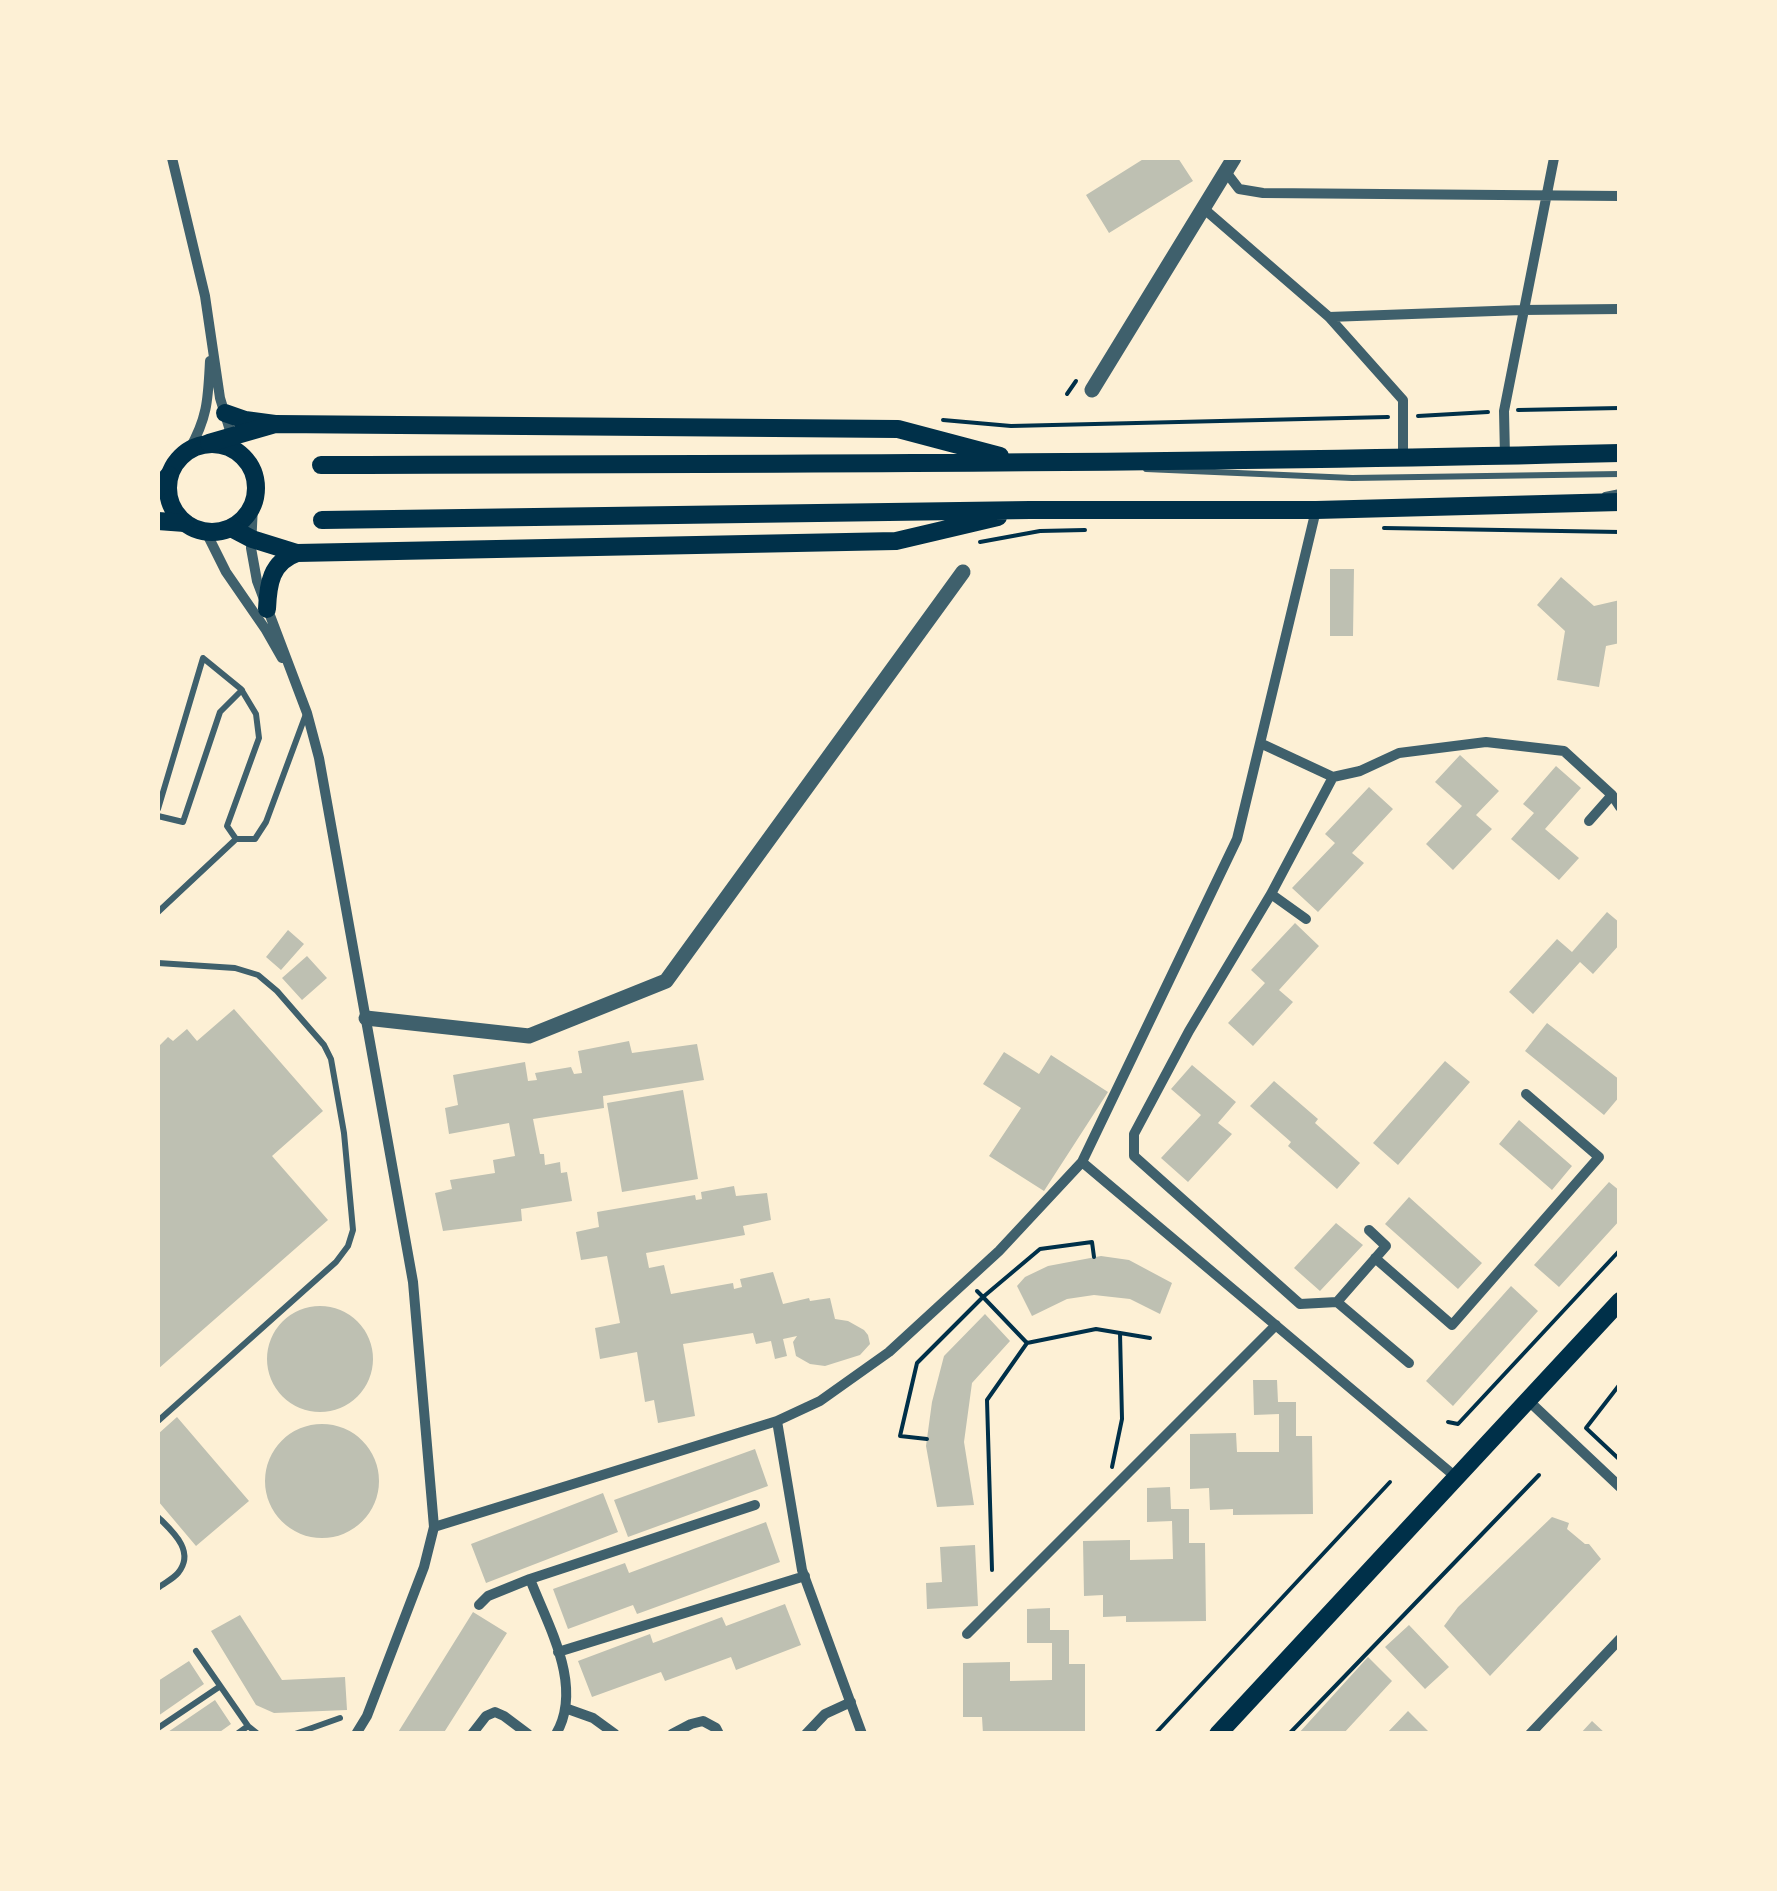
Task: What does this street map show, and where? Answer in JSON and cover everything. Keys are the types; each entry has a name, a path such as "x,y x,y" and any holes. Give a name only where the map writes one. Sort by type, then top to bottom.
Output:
{"main road":[{"path":"225,413 276,424 898,428 1025,463"},
{"path":"185,523 172,507 168,486 163,482 176,462 189,450 208,443 235,443 276,424"},
{"path":"158,521 219,532 246,517 253,506 256,482 254,471 235,443"},
{"path":"322,465 1025,463 1620,453"},
{"path":"322,520 1316,510 1620,502"},
{"path":"231,528 297,553 896,541 1030,510"},
{"path":"267,610 269,581 286,557 297,553"},
{"path":"1218,1734 1620,1300"}],"street":[{"path":"172,158 205,296 220,398 235,443"},
{"path":"1506,456 1504,411 1554,158"},
{"path":"1230,165 1239,189 1263,193 1620,196"},
{"path":"1092,390 1230,165"},
{"path":"1203,208 1329,317 1402,400 1403,458"},
{"path":"1329,317 1620,309"},
{"path":"189,450 204,422 212,335"},
{"path":"253,506 257,581 307,713 319,758 413,1282 434,1527 417,1586 367,1716 356,1734"},
{"path":"434,1527 777,1422 820,1401 889,1352 999,1251 1082,1162 1237,839 1316,510"},
{"path":"206,532 226,572 266,630 297,685"},
{"path":"366,1018 529,1036 666,981 964,572"},
{"path":"1260,743 1333,777 1360,771 1398,752 1486,742 1564,751 1620,807"},
{"path":"1333,777 1134,1134 1134,1156 1300,1304 1338,1302 1408,1362"},
{"path":"1589,821 1612,795"},
{"path":"1271,894 1306,919"},
{"path":"1375,1258 1452,1326 1599,1157 1526,1094"},
{"path":"1082,1162 1457,1478"},
{"path":"1338,1302 1386,1246 1369,1230"},
{"path":"967,1634 1276,1325"},
{"path":"1526,1402 1620,1486"},
{"path":"777,1422 805,1576 862,1734"},
{"path":"479,1604 488,1596 530,1579 756,1506"},
{"path":"558,1652 805,1576"},
{"path":"530,1579 558,1652 567,1692 563,1720 556,1734"},
{"path":"1530,1734 1620,1639"},
{"path":"806,1734 826,1714 851,1702"},
{"path":"565,1708 592,1718 615,1734"},
{"path":"472,1734 486,1716 495,1712 528,1734"},
{"path":"672,1734 703,1721 719,1734"}],"lane":[{"path":"1083,462 1156,470 1352,478 1620,474"},
{"path":"1560,503 1620,492"},
{"path":"236,839 227,826 259,738 256,714 241,689 203,658 158,813 183,822 220,712 241,689"},
{"path":"158,912 236,839 255,840 266,822 307,713"},
{"path":"158,963 236,968 258,975 324,1045 331,1060 344,1133 353,1230 348,1246 336,1262 158,1421"},
{"path":"158,1518 180,1538 184,1551 178,1572 158,1588"},
{"path":"196,1651 248,1726 258,1734"},
{"path":"158,1728 220,1686"},
{"path":"294,1734 340,1718"},
{"path":"237,1734 248,1726"}],"path":[{"path":"933,420 1011,426 1404,417"},
{"path":"1377,528 1620,532"},
{"path":"973,544 1040,531 1098,530"},
{"path":"927,1439 900,1436 917,1363 983,1297 1040,1248 1092,1242 1094,1257"},
{"path":"1448,1422 1458,1424 1620,1250"},
{"path":"970,1284 1027,1343"},
{"path":"992,1570 987,1400 1027,1343 1096,1328 1150,1338"},
{"path":"1106,1495 1122,1419 1120,1332"},
{"path":"1620,1384 1586,1428 1620,1460"},
{"path":"1289,1734 1539,1476"},
{"path":"1154,1734 1390,1482"}],"building":[{"path":"1145,158 1178,158 1193,181 1109,233 1086,195"},
{"path":"1330,569 1354,569 1353,636 1330,636"},
{"path":"1561,577 1594,606 1620,600 1620,643 1606,646 1599,687 1557,680 1565,631 1537,605"},
{"path":"1460,755 1499,791 1476,815 1492,829 1453,870 1426,844 1462,806 1435,782"},
{"path":"1556,766 1581,788 1545,829 1579,858 1559,880 1511,839 1534,813 1523,804"},
{"path":"1369,787 1393,809 1352,853 1364,863 1318,912 1292,888 1335,843 1325,834"},
{"path":"1607,912 1620,923 1620,944 1593,974 1580,962 1533,1014 1509,992 1557,939 1572,952"},
{"path":"1295,923 1319,946 1279,990 1293,1002 1253,1046 1228,1023 1265,983 1251,970"},
{"path":"288,930 304,944 281,970 266,957"},
{"path":"307,956 327,978 302,1000 282,978"},
{"path":"234,1009 323,1111 272,1156 328,1220 158,1369 158,1047 168,1037 173,1041 187,1029 197,1041"},
{"path":"1547,1023 1620,1080 1620,1096 1604,1115 1525,1051"},
{"path":"629,1041 632,1053 697,1044 704,1080 603,1096 604,1108 533,1119 545,1165 560,1162 561,1173 567,1172 572,1201 521,1209 522,1221 443,1231 435,1193 452,1189 450,1180 495,1173 493,1160 515,1156 509,1123 449,1134 445,1108 458,1105 453,1075 525,1062 528,1081 537,1080 535,1073 571,1067 574,1074 582,1073 578,1051"},
{"path":"1004,1052 1039,1074 1051,1055 1108,1092 1044,1191 989,1156 1021,1108 983,1084"},
{"path":"1445,1061 1470,1082 1398,1165 1373,1143"},
{"path":"1192,1065 1236,1102 1218,1123 1232,1134 1188,1182 1161,1158 1201,1115 1171,1089"},
{"path":"1274,1081 1360,1163 1337,1189 1250,1106"},
{"path":"683,1090 698,1179 622,1192 607,1103"},
{"path":"1519,1120 1572,1166 1552,1190 1499,1144"},
{"path":"1609,1182 1620,1191 1620,1220 1559,1287 1534,1265"},
{"path":"734,1186 736,1196 767,1193 771,1220 743,1226 745,1235 646,1253 649,1268 664,1265 671,1294 733,1283 734,1289 742,1287 740,1279 773,1272 783,1304 830,1298 835,1319 864,1330 870,1344 860,1355 825,1366 796,1356 793,1342 797,1336 783,1339 787,1356 775,1359 771,1341 756,1344 753,1333 683,1344 695,1416 658,1423 654,1400 645,1402 637,1352 600,1359 595,1328 620,1323 607,1256 581,1260 576,1232 599,1227 597,1212 695,1195 696,1200 702,1199 701,1192"},
{"path":"1409,1197 1482,1263 1458,1289 1385,1224"},
{"path":"1336,1223 1363,1245 1320,1291 1294,1268"},
{"path":"1101,1256 1129,1260 1172,1283 1160,1314 1130,1299 1094,1295 1067,1299 1032,1316 1017,1286 1025,1277 1048,1266"},
{"path":"1511,1286 1538,1311 1453,1406 1426,1381"},
{"path":"320,1306 340,1310 358,1321 369,1339 373,1359 369,1379 358,1397 340,1408 320,1412 300,1408 282,1397 271,1379 267,1359 271,1339 282,1321 300,1310"},
{"path":"985,1314 1010,1341 972,1383 964,1442 974,1505 937,1507 926,1446 932,1402 944,1356"},
{"path":"1253,1380 1277,1380 1278,1402 1296,1402 1296,1436 1312,1436 1313,1514 1233,1515 1233,1509 1210,1510 1209,1488 1190,1489 1190,1434 1236,1433 1237,1452 1279,1452 1279,1414 1254,1415"},
{"path":"177,1417 249,1501 196,1546 158,1501 158,1434"},
{"path":"322,1424 344,1428 363,1440 375,1459 379,1481 375,1503 363,1522 344,1534 322,1538 300,1534 281,1522 269,1503 265,1481 269,1459 281,1440 300,1428"},
{"path":"755,1449 768,1486 628,1537 614,1500"},
{"path":"1170,1487 1171,1509 1189,1509 1189,1543 1205,1543 1206,1621 1126,1622 1126,1616 1103,1617 1103,1595 1084,1596 1083,1541 1130,1540 1130,1560 1173,1559 1172,1521 1147,1522 1147,1488"},
{"path":"603,1493 618,1532 486,1583 471,1544"},
{"path":"1552,1517 1569,1523 1567,1529 1589,1544 1601,1559 1490,1676 1444,1626 1458,1607"},
{"path":"766,1522 780,1562 637,1614 633,1605 568,1629 553,1589 625,1563 629,1573"},
{"path":"975,1545 978,1606 927,1609 926,1583 942,1582 940,1547"},
{"path":"785,1604 801,1645 736,1670 731,1657 665,1681 661,1672 592,1697 578,1661 650,1634 653,1643 722,1617 726,1626"},
{"path":"1050,1608 1050,1630 1069,1630 1069,1664 1085,1664 1085,1734 983,1734 982,1717 963,1717 963,1663 1010,1662 1010,1681 1052,1680 1052,1643 1027,1643 1027,1609"},
{"path":"473,1612 507,1633 443,1734 397,1734"},
{"path":"240,1615 282,1680 345,1677 347,1710 274,1713 256,1705 211,1631"},
{"path":"1409,1625 1449,1667 1425,1689 1385,1647"},
{"path":"1368,1657 1392,1681 1343,1734 1298,1734"},
{"path":"189,1661 204,1684 158,1716 158,1681"},
{"path":"215,1700 231,1724 217,1734 165,1734"},
{"path":"1408,1711 1431,1734 1386,1734"},
{"path":"1592,1721 1606,1734 1580,1734"}]}
